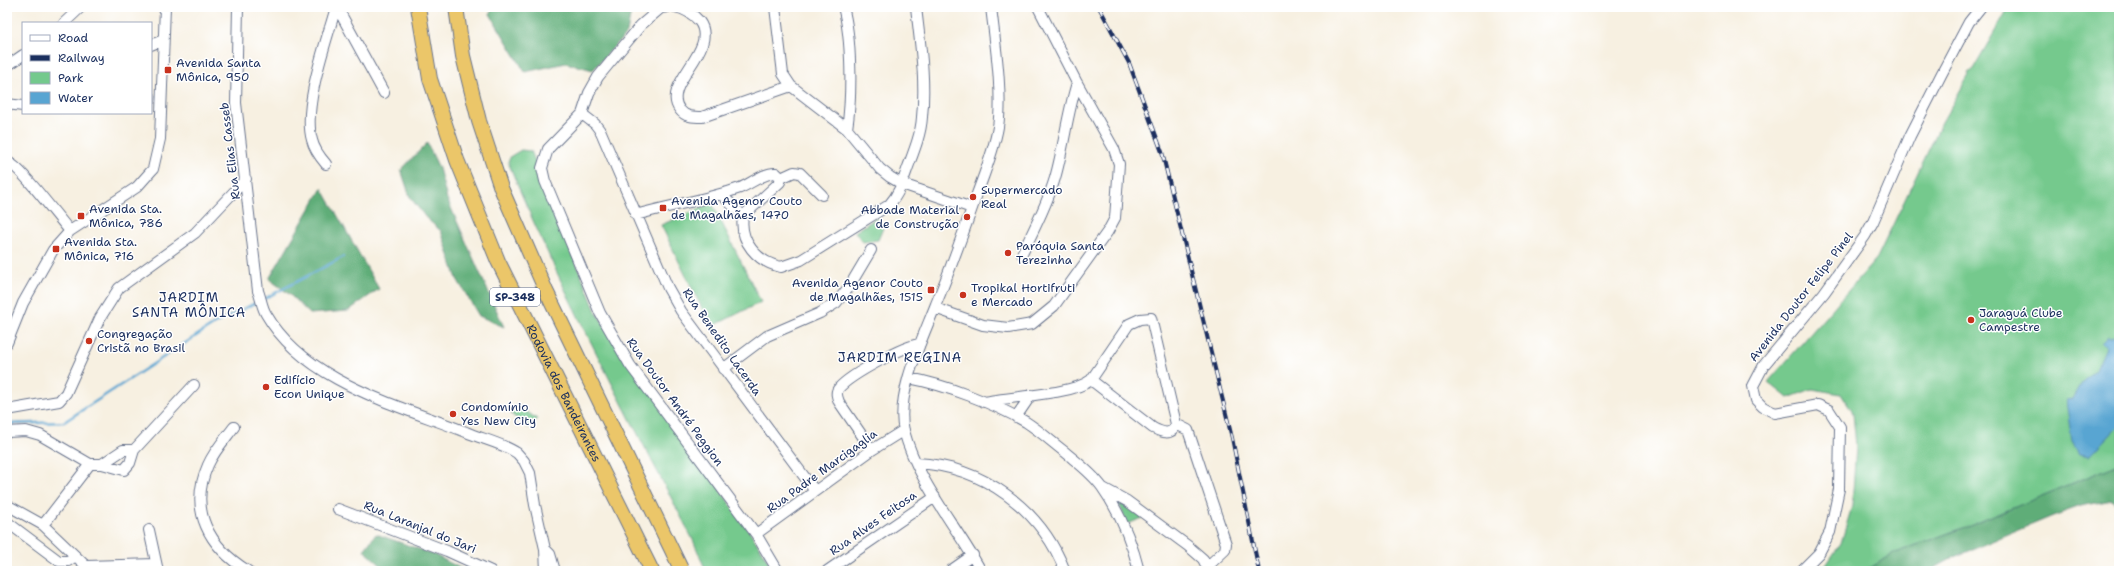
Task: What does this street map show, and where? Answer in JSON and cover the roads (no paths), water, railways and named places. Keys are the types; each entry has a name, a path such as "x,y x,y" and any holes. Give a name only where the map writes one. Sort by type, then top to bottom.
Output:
{"highway":[{"name":"Rodovia dos Bandeirantes","path":"418,7 430,79 457,160 495,253 519,305 652,571"},
{"name":"SP-348","path":"456,7 463,56 479,121 501,188 546,291 682,571"}],"street":[{"path":"65,22 80,7"},
{"path":"7,343 23,303 53,250 70,231 137,187 153,169 160,139 165,7"},
{"name":"Rua Elias Casseb","path":"238,7 236,103 259,293 265,313 282,336 304,358 324,372 362,391 516,453 524,461 530,473 535,505 545,549"},
{"path":"336,7 384,93"},
{"path":"326,164 312,140 311,112 315,83 336,7"},
{"path":"582,114 588,93 598,77 642,24 656,12 667,7"},
{"path":"675,7 696,17 701,24 703,33 702,45 697,56 676,90 676,104 682,112 694,117 702,117 791,86"},
{"path":"775,7 783,74 791,86 847,129 880,169 890,177 902,184 972,208"},
{"path":"842,7 845,14 850,95 847,129"},
{"path":"822,195 800,173 794,172 782,178 780,182 743,216 742,229 753,252 773,265 788,266 801,260 889,205 897,196 918,138 922,118 922,53 916,7"},
{"path":"981,571 973,555 935,496 916,463 904,430 904,400 909,378 920,344 972,208 989,159 998,127 997,57 991,7"},
{"path":"935,308 983,325 1008,328 1032,324 1054,306 1108,231 1115,218 1119,164 1114,149 1077,83 1038,7"},
{"name":"Avenida Doutor Felipe Pinel","path":"1801,571 1818,553 1830,532 1839,489 1840,427 1829,410 1818,405 1775,412 1763,407 1756,400 1753,386 1764,364 1824,293 1874,222 1914,130 1964,32 1981,7"},
{"path":"152,45 163,40"},
{"path":"7,66 22,56"},
{"path":"1022,254 1038,221 1055,178 1068,110 1077,83"},
{"path":"7,104 22,106"},
{"name":"Rua Doutor André Peggion","path":"582,114 548,149 542,168 545,181 600,313 638,377 756,534 778,571"},
{"name":"Rua Benedito Lacerda","path":"582,114 595,124 601,132 668,288 681,311 815,491"},
{"path":"7,162 13,164 70,231"},
{"path":"636,215 722,194 773,173 782,178"},
{"path":"7,410 59,402 66,393 100,318 116,292 141,271 195,233 246,179"},
{"path":"722,194 743,216"},
{"path":"723,369 767,336 820,313 836,302 849,287 871,250"},
{"path":"984,402 1072,389 1085,385 1091,380 1129,324 1140,318 1151,318 1176,424 1172,432 1162,433 1091,380"},
{"path":"872,450 839,402 836,394 838,388 864,370 905,347 920,344"},
{"path":"909,378 984,402 1016,417 1038,431 1089,472 1103,488 1125,531 1139,571"},
{"path":"7,432 26,431 40,435 90,464 102,464 124,470 128,467 134,450 194,385"},
{"path":"1016,417 1031,395"},
{"path":"1103,488 1127,501 1182,542 1203,559 1209,568 1225,550 1226,544 1188,430 1176,424"},
{"path":"234,427 208,463 201,487 201,511 211,539 235,563 248,571"},
{"name":"Rua Padre Marcigaglia","path":"756,534 872,450 904,430"},
{"path":"102,464 123,450 134,450"},
{"path":"916,463 930,463 974,476 996,487 1019,503 1043,530 1065,571"},
{"path":"43,525 90,464"},
{"name":"Rua Alves Feitosa","path":"827,571 935,496"},
{"path":"7,505 43,525 86,568 157,568 149,530"},
{"name":"Rua Laranjal do Jari","path":"338,509 447,551 492,571"},
{"path":"7,522 36,542 59,561 68,561 74,557"},
{"path":"545,549 546,571"},
{"path":"545,549 550,554 555,571"},
{"path":"950,571 973,555"}],"water":[{"path":"2119,332 2119,426 2090,456 2079,454 2072,442 2066,400 2072,399 2081,383 2096,370 2106,347 2101,343 2108,336 2116,336"}],"waterway":[{"path":"264,299 343,257"},
{"path":"7,424 64,422 216,323 259,301"}],"railway":[{"path":"1099,7 1129,63 1162,152 1232,438 1259,571"}],"place":[{"name":"Avenida Santa Mônica, 950","path":"168,70"},
{"name":"Supermercado Real","path":"973,197"},
{"name":"Avenida Agenor Couto de Magalhães, 1470","path":"663,208"},
{"name":"Avenida Sta. Mônica, 786","path":"81,216"},
{"name":"Abbade Material de Construção","path":"967,217"},
{"name":"Avenida Sta. Mônica, 716","path":"56,249"},
{"name":"Paróquia Santa Terezinha","path":"1008,253"},
{"name":"Avenida Agenor Couto de Magalhães, 1515","path":"931,290"},
{"name":"Tropikal Hortifruti e Mercado","path":"963,295"},
{"name":"Jaraguá Clube Campestre","path":"1971,320"},
{"name":"Congregação Cristã no Brasil","path":"89,341"},
{"name":"Edifício Econ Unique","path":"266,387"},
{"name":"Condomínio Yes New City","path":"453,414"}],"district":[{"name":"JARDIM SANTA MÔNICA","path":"189,304"},
{"name":"JARDIM REGINA","path":"900,357"}]}
